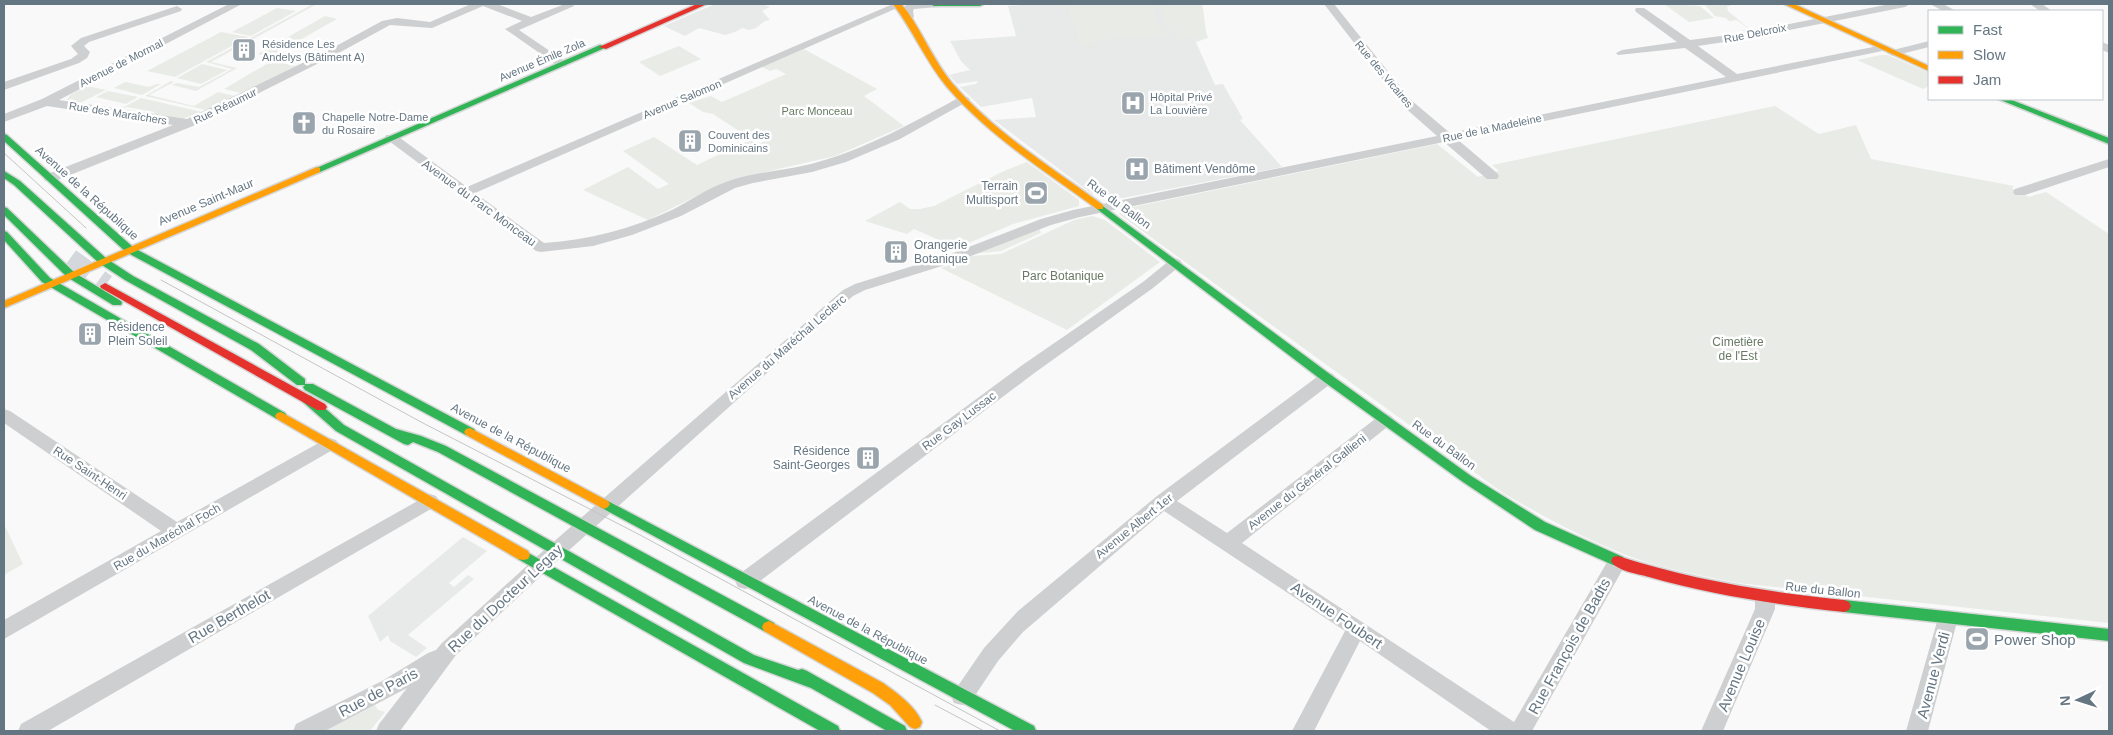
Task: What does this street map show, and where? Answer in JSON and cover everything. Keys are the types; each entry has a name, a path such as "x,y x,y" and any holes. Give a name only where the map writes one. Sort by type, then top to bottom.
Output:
{"street":[{"name":"Avenue de Mormal","path":"4,118 46,102 237,4"},
{"name":"Rue Réaumur","path":"50,178 189,123 332,53 386,23 394,21 432,26 479,4"},
{"path":"487,4 520,15 530,21"},
{"name":"Avenue Émile Zola","path":"391,138 703,4"},
{"name":"Rue du Ballon","path":"898,4 910,17 933,63 964,100 1015,144 1327,378 1467,479 1540,526 1617,562 1650,573 1709,588 1765,598 2109,635"},
{"name":"Avenue Salomon","path":"465,193 898,4"},
{"path":"910,17 907,10 911,6 980,4"},
{"name":"Rue des Vicaires","path":"1329,4 1397,92 1492,176"},
{"path":"1788,4 1928,69"},
{"name":"Rue Delcroix","path":"1622,53 1744,36 1906,4"},
{"path":"1935,4 1949,10"},
{"path":"2035,4 2046,10"},
{"path":"562,64 511,29 569,6"},
{"path":"4,86 76,61 83,56 84,52 76,46 85,40 177,8"},
{"path":"1640,10 1735,78"},
{"name":"Rue de la Madeleine","path":"1101,208 1735,78 1928,44"},
{"name":"Avenue du Parc Monceau","path":"391,138 541,248 570,247 607,239 652,223 678,212 706,195 732,184 822,166 843,159 903,132 964,100"},
{"path":"2005,100 2109,141"},
{"name":"Rue des Maraîchers","path":"46,102 189,123"},
{"name":"Avenue de la République","path":"4,137 130,250 745,581 1029,731"},
{"name":"Avenue Saint-Maur","path":"4,305 391,138"},
{"path":"2020,192 2109,163"},
{"path":"4,174 17,182 104,261 129,278 255,347 307,387"},
{"path":"4,182 81,255"},
{"path":"4,198 69,260"},
{"name":"Avenue du Maréchal Leclerc","path":"570,538 848,292 953,258 1046,222 1101,208"},
{"path":"4,210 71,275 86,286 202,351 258,372"},
{"path":"4,234 51,284 833,731"},
{"name":"Rue Gay Lussac","path":"745,581 1027,370 1148,285 1175,263"},
{"path":"115,280 556,523"},
{"path":"105,286 547,532"},
{"name":"Avenue Albert 1er","path":"962,696 994,648 1009,631 1163,501 1327,378"},
{"path":"307,399 324,416 340,428 878,688 895,700 919,724 875,700"},
{"name":"Rue Saint-Henri","path":"4,415 177,532"},
{"name":"Avenue du Général Gallieni","path":"1228,543 1385,420"},
{"path":"394,433 442,449 749,659 816,683"},
{"name":"Rue du Maréchal Foch","path":"4,630 330,444"},
{"name":"Rue Berthelot","path":"29,731 430,501"},
{"name":"Avenue Foubert","path":"1163,501 1357,628 1509,731"},
{"name":"Rue du Docteur Legay","path":"387,731 448,649 570,538"},
{"path":"596,545 691,598"},
{"path":"588,555 737,639"},
{"name":"Rue François de Badts","path":"1521,731 1617,562"},
{"name":"Avenue Louise","path":"1712,731 1765,609 1765,598"},
{"name":"Avenue Verdi","path":"1918,731 1948,618"},
{"path":"1303,731 1357,628"},
{"path":"753,648 900,731"},
{"name":"Rue de Paris","path":"304,731 400,682 431,663 448,649"},
{"path":"400,682 408,689 408,704"}],"shaded area":[{"path":"715,4 762,4 770,7 762,11 770,20 765,21 756,28 749,30 742,28 725,35 699,28 685,36 664,26"},
{"name":"Hôpital Privé La Louvière","path":"1037,4 1179,4 1215,85 1223,84 1243,119 1240,120 1282,167 1123,198 1092,194 994,120 1036,117 1032,98 981,107 960,87 976,84 978,81 957,84 949,75 970,70 961,61 950,41 1016,36 1008,6"},
{"path":"463,537 487,551 449,583 454,587 468,575 474,579 408,635 427,648 416,657 390,641 388,635 380,642 368,616"}],"green space":[{"path":"313,4 317,4 211,62 237,68 196,91 172,85 177,83 199,87 232,69 206,62"},
{"path":"1067,4 1152,4 1156,19 1167,36 1096,40 1088,46 1080,44"},
{"path":"1162,4 1202,4 1208,38 1196,42 1192,34 1186,35 1187,43 1181,40 1168,27 1162,10"},
{"path":"1664,4 1700,6 1714,18 1689,22"},
{"path":"1704,4 1733,4 1727,7 1728,11 1753,32 1747,33 1742,30 1749,29 1737,20 1729,21 1726,18 1715,16"},
{"path":"277,8 296,11 251,36 232,32"},
{"path":"325,16 337,19 275,54 301,64 258,54"},
{"path":"221,32 248,37 175,77 147,71"},
{"path":"679,46 701,59 660,76 639,62"},
{"name":"Parc Monceau","path":"804,49 877,89 864,96 904,126 835,156 721,184 648,220 583,190 628,167 658,189 669,184 623,151 654,137 697,165 750,140 758,144 766,141 756,134 748,137 713,114 703,112 689,103 711,96 722,102 786,74 776,69 770,71 762,67"},
{"path":"1888,55 1928,73 1928,86 1923,89 1857,60"},
{"path":"272,61 296,66 241,93 224,89"},
{"path":"202,64 227,70 201,84 177,78"},
{"path":"171,81 174,82 149,95 194,106 218,92 235,96 206,110 145,96"},
{"path":"125,82 149,87 161,84 142,95 114,88"},
{"path":"87,86 106,90 80,103 67,100 70,95"},
{"path":"108,91 138,97 126,104 96,97"},
{"path":"141,98 202,112 182,119 149,115 155,112 127,107 118,110"},
{"name":"Cimetière de l'Est","path":"1775,106 1819,134 1856,125 1871,159 2014,186 2012,188 2029,197 2046,192 2109,234 2109,623 1738,583 1662,566 1637,559 1602,545 1568,529 1503,493 1119,214 1123,209 1437,144 1478,177 1499,171 1492,165"},
{"path":"1027,162 1079,200 1079,206 1013,224 957,248 914,229 907,234 865,221 900,202 910,209 934,206 1004,171"},
{"name":"Parc Botanique","path":"1092,216 1105,220 1160,262 1067,330 941,268 971,256 1001,254 1074,220"},
{"path":"1039,227 1041,233 1001,251 972,254"},
{"path":"4,524 23,564 4,575"},
{"path":"375,705 378,710 385,712 370,731 325,731"}],"tunnel":[{"path":"69,260 105,286"}],"tram line":[{"path":"4,153 86,228"},
{"path":"161,280 421,422 642,536 1000,731"},
{"path":"935,705 984,731"}],"traffic: fast":[{"path":"934,4 980,4"},
{"path":"317,170 603,47"},
{"path":"2005,100 2109,141"},
{"path":"4,137 130,250 470,432"},
{"path":"4,174 17,183 103,261 129,278 255,347 301,382"},
{"path":"1100,207 1327,378 1467,479 1540,526 1618,561"},
{"path":"4,210 71,275 117,303"},
{"path":"4,234 46,280 281,416"},
{"path":"309,387 408,441"},
{"path":"307,399 340,428 749,659 816,683"},
{"path":"394,433 417,439 442,449 769,627"},
{"path":"604,504 1029,731"},
{"path":"523,555 833,731"},
{"path":"1844,606 2109,635"},
{"path":"802,675 900,731"}],"traffic: slow":[{"path":"897,4 905,13 935,64 965,102 1021,150 1100,207"},
{"path":"1788,4 1928,69"},
{"path":"4,305 317,170"},
{"path":"281,416 523,555"},
{"path":"470,432 604,504"},
{"path":"769,627 878,688 895,700 915,722"}],"traffic: jam":[{"path":"603,47 703,4"},
{"path":"105,286 321,407"},
{"path":"1618,561 1645,571 1694,584 1779,599 1844,606"}],"place":[{"name":"Résidence Les Andelys (Bâtiment A)","path":"244,50"},
{"name":"Hôpital Privé La Louvière","path":"1133,103"},
{"name":"Chapelle Notre-Dame du Rosaire","path":"304,123"},
{"name":"Couvent des Dominicains","path":"690,141"},
{"name":"Bâtiment Vendôme","path":"1137,169"},
{"name":"Terrain Multisport","path":"1036,193"},
{"name":"Orangerie Botanique","path":"896,252"},
{"name":"Résidence Plein Soleil","path":"90,334"},
{"name":"Résidence Saint-Georges","path":"868,458"},
{"name":"Power Shop","path":"1977,639"}]}
